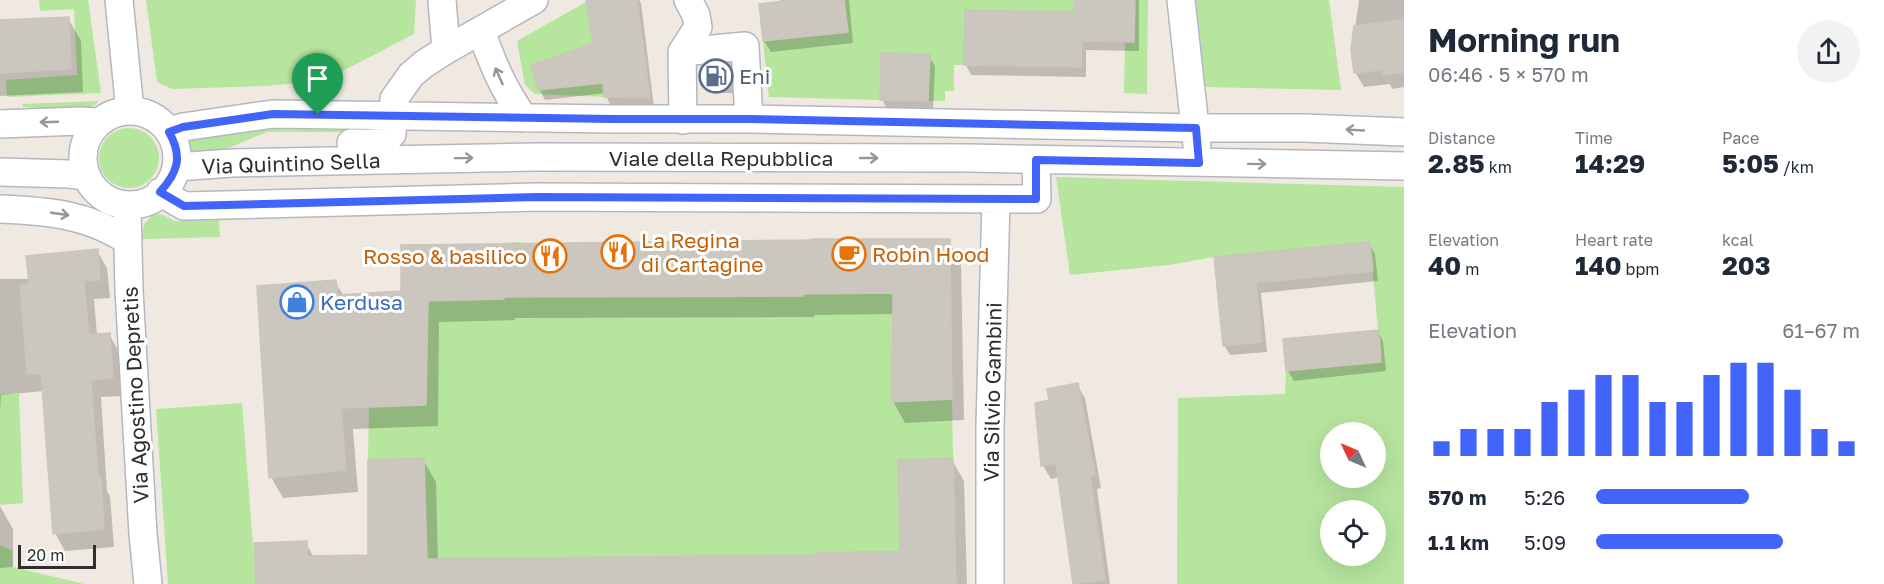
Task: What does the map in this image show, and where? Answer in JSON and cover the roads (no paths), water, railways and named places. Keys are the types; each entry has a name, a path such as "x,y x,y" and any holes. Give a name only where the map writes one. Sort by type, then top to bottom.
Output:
{"street":[{"path":"119,0 130,111"},
{"path":"442,0 446,50"},
{"path":"231,163 272,144 383,142 392,134 394,99 411,75 424,63 534,0"},
{"path":"683,120 682,52 698,27 696,15 688,0"},
{"path":"1181,0 1199,163"},
{"path":"481,31 499,78 524,118"},
{"path":"682,52 745,46 749,119"},
{"path":"160,192 149,199 127,206 114,203 102,196 87,176 83,162 84,147 89,134 98,122 111,115 130,111 146,115 169,132"},
{"name":"Via Quintino Sella","path":"160,192 169,182 177,167 178,156 169,132 183,127 273,114 393,116"},
{"name":"Viale della Repubblica","path":"393,116 749,119 1305,128 1404,132"},
{"path":"0,124 98,122"},
{"name":"Viale della Repubblica","path":"406,159 628,157 1404,166"},
{"name":"Via Quintino Sella","path":"177,167 231,163 406,159"},
{"name":"Viale della Repubblica","path":"160,192 184,206 536,197 1036,199 1036,160"},
{"path":"0,172 87,176"},
{"name":"Via Silvio Gambini","path":"990,584 990,426 996,200"},
{"name":"Via Agostino Depretis","path":"127,206 143,534 148,584"},
{"path":"0,209 68,215 109,228 127,240"}],"place":[{"name":"Eni","path":"716,76"},
{"name":"La Regina di Cartagine","path":"618,252"},
{"name":"Robin Hood","path":"849,254"},
{"name":"Rosso & basilico","path":"550,256"},
{"name":"Kerdusa","path":"297,302"}]}
